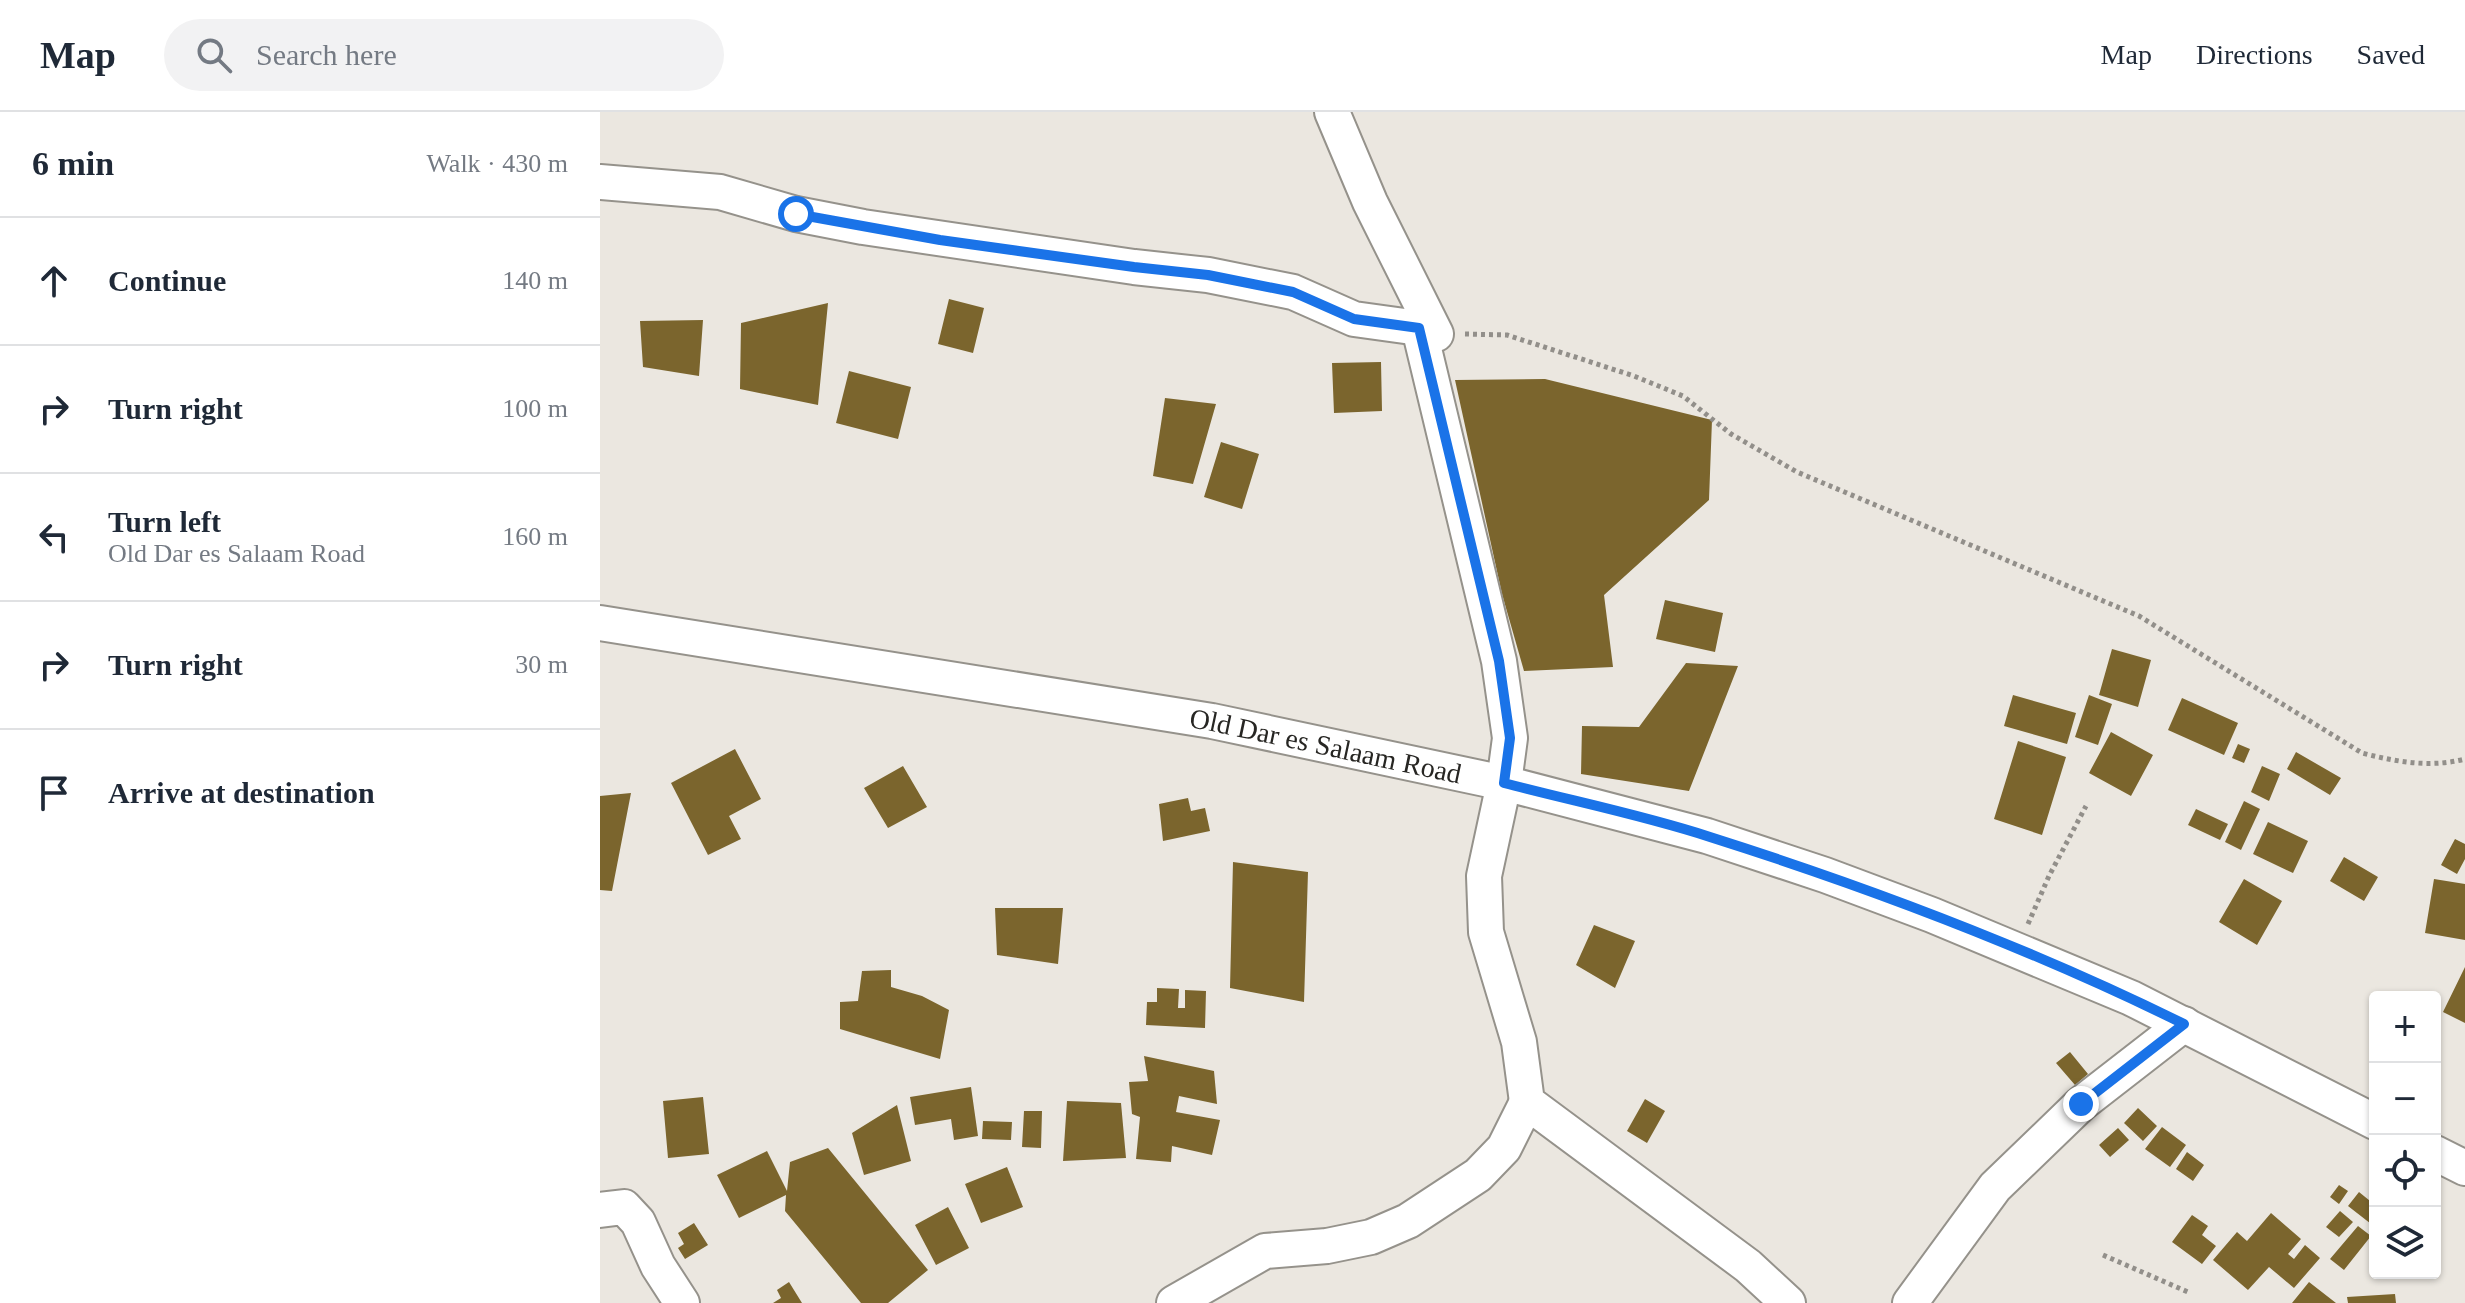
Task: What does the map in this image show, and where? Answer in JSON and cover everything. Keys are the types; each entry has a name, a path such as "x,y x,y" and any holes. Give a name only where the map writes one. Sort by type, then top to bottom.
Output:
{"street":[{"path":"1174,1303 1265,1251 1327,1246 1371,1237 1408,1221 1478,1175 1504,1148 1527,1102 1519,1042 1486,932 1484,876 1504,783 1510,738 1499,661 1428,331 1332,112"},
{"path":"600,182 720,192 796,214 878,230 1208,275 1293,292 1354,319 1428,331"},
{"name":"Old Dar es Salaam Road","path":"600,623 1212,721 1504,783 1721,840 1838,880 2131,998 2369,1119"},
{"path":"1910,1303 1995,1187 2081,1104 2184,1024"},
{"path":"1527,1102 1748,1266 1788,1303"},
{"path":"2441,1156 2465,1168"},
{"path":"600,1210 624,1207 638,1222 658,1266 682,1303"}],"path":[{"path":"1428,331 1507,335 1683,396 1731,434 1797,472 2139,616 2362,753 2395,762 2444,764 2465,759"},
{"path":"2016,950 2049,876 2086,806"},
{"path":"2103,1255 2188,1292"}],"building":[{"path":"949,299 984,308 973,353 938,344"},
{"path":"828,303 818,405 740,389 741,323"},
{"path":"703,320 699,376 643,367 640,321"},
{"path":"1381,362 1382,411 1334,413 1332,363"},
{"path":"849,371 911,387 898,439 836,423"},
{"path":"1545,379 1712,420 1709,500 1604,595 1613,667 1524,671 1502,594 1455,380"},
{"path":"1165,398 1216,404 1193,484 1153,476"},
{"path":"1221,442 1259,454 1242,509 1204,497"},
{"path":"1665,600 1723,613 1715,652 1656,639"},
{"path":"2112,649 2151,660 2138,707 2099,695"},
{"path":"1686,663 1738,666 1689,791 1581,774 1582,726 1639,727"},
{"path":"2013,695 2076,713 2067,744 2004,726"},
{"path":"2089,695 2112,704 2098,745 2075,737"},
{"path":"2182,698 2238,723 2224,755 2168,730"},
{"path":"2111,732 2153,755 2131,796 2089,773"},
{"path":"2018,741 2066,757 2042,835 1994,819"},
{"path":"2238,744 2250,749 2244,763 2232,758"},
{"path":"735,749 761,799 729,816 741,839 708,855 671,783"},
{"path":"2296,752 2341,778 2330,795 2287,769"},
{"path":"903,766 927,807 888,828 864,788"},
{"path":"2262,766 2280,774 2269,801 2251,792"},
{"path":"631,793 612,891 600,890 600,796"},
{"path":"1188,798 1191,811 1205,808 1210,831 1163,841 1159,804"},
{"path":"2244,801 2260,809 2241,850 2225,842"},
{"path":"2196,809 2228,824 2220,840 2188,825"},
{"path":"2268,822 2308,841 2293,873 2253,854"},
{"path":"2455,839 2465,844 2465,859 2457,874 2441,865"},
{"path":"2344,857 2378,877 2364,901 2330,881"},
{"path":"1233,862 1308,872 1304,1002 1230,988"},
{"path":"2244,879 2282,901 2257,945 2219,922"},
{"path":"2434,879 2465,884 2465,940 2425,933"},
{"path":"995,908 1063,908 1058,964 997,955"},
{"path":"1594,925 1635,941 1615,988 1576,965"},
{"path":"2465,967 2465,1023 2443,1012"},
{"path":"891,970 891,987 922,996 949,1010 940,1059 840,1029 840,1002 858,1001 862,971"},
{"path":"1157,988 1179,989 1178,1008 1185,1008 1185,990 1206,991 1205,1028 1146,1025 1147,1002 1157,1002"},
{"path":"2070,1052 2088,1074 2075,1085 2056,1063"},
{"path":"1144,1056 1214,1071 1217,1104 1179,1096 1176,1112 1220,1120 1212,1155 1172,1146 1171,1162 1136,1159 1140,1117 1132,1114 1129,1082 1148,1081"},
{"path":"971,1087 978,1136 954,1140 951,1119 915,1125 910,1097"},
{"path":"703,1097 709,1154 668,1158 663,1101"},
{"path":"1645,1099 1665,1111 1647,1143 1627,1131"},
{"path":"1067,1101 1121,1103 1126,1158 1063,1161"},
{"path":"897,1105 911,1161 864,1175 852,1133"},
{"path":"2138,1108 2157,1126 2143,1141 2124,1123"},
{"path":"1024,1111 1042,1111 1041,1148 1022,1147"},
{"path":"983,1121 1012,1122 1011,1140 982,1139"},
{"path":"2162,1127 2186,1145 2170,1167 2145,1149"},
{"path":"2118,1128 2129,1140 2110,1157 2099,1145"},
{"path":"828,1148 928,1270 888,1303 861,1303 785,1211 786,1195 739,1218 717,1175 767,1151 787,1191 790,1162"},
{"path":"2187,1152 2204,1165 2193,1181 2176,1169"},
{"path":"1007,1167 1023,1207 981,1223 965,1184"},
{"path":"2339,1185 2348,1191 2339,1204 2330,1197"},
{"path":"2359,1192 2369,1200 2369,1222 2348,1206"},
{"path":"948,1207 969,1248 936,1265 915,1225"},
{"path":"2340,1211 2353,1222 2339,1237 2326,1227"},
{"path":"2271,1213 2301,1239 2288,1254 2294,1259 2305,1245 2320,1258 2294,1288 2269,1267 2248,1290 2213,1260 2237,1232 2247,1241"},
{"path":"2192,1215 2208,1226 2202,1235 2216,1246 2202,1264 2172,1242"},
{"path":"694,1223 708,1245 685,1259 678,1248 684,1244 678,1233"},
{"path":"2358,1226 2369,1234 2344,1270 2330,1259"},
{"path":"789,1282 802,1303 773,1303 781,1298 777,1290"},
{"path":"2309,1282 2336,1303 2292,1303"},
{"path":"2395,1294 2396,1303 2348,1303 2347,1297"}],"route":[{"path":"796,214 940,240 1208,275 1293,292 1354,319 1419,328 1499,661 1510,738 1504,783 1707,836 1825,875 1932,915 2131,998 2184,1024 2081,1104"}]}
